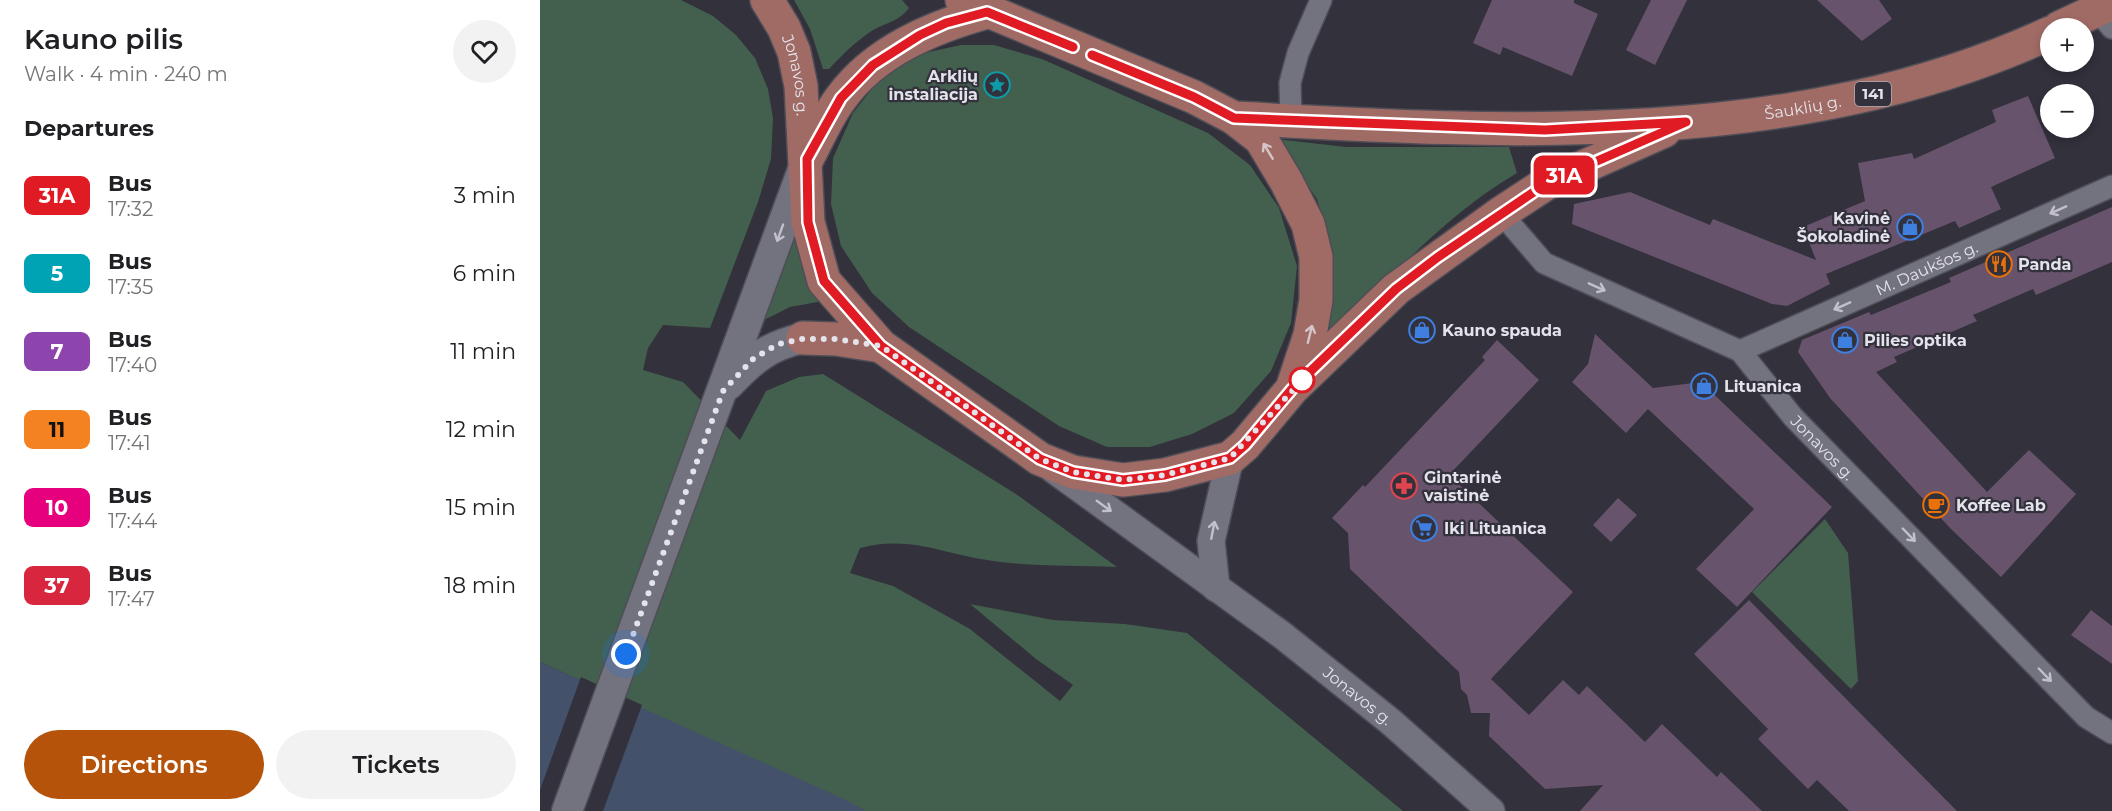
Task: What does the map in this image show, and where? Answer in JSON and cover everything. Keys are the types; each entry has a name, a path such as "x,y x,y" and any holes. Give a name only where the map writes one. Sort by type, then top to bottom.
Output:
{"main road":[{"name":"Jonavos g.","path":"767,0 784,28 794,52 801,86 807,159 808,222 824,281 881,346"},
{"name":"141","path":"567,811 807,159 841,98 873,65 920,35 974,6 1194,97 1234,118 1291,121"},
{"name":"Šauklių g.","path":"1291,121 1545,130 1686,122 1862,97 1931,79 2040,37"},
{"path":"1234,118 1261,139 1308,224 1316,257 1316,300 1312,324 1292,389"},
{"name":"Šauklių g.","path":"1292,389 1396,289 1501,213 1547,183 1686,122"},
{"name":"141","path":"720,398 753,359 778,344 802,339 836,339 881,346 1040,459 1073,472 1123,480 1165,475 1230,458 1245,445 1292,389"}],"street":[{"path":"1291,121 1290,83 1298,53 1321,0"},
{"name":"M. Daukšos g.","path":"1740,351 2112,186"},
{"name":"Jonavos g.","path":"1501,213 1544,263 1740,351 1793,417 2086,717 2112,733"},
{"path":"1215,588 1211,541 1230,458"},
{"name":"Jonavos g.","path":"1040,459 1282,635 1391,722 1491,811"}],"green space":[{"path":"540,0 681,0 713,16 736,35 755,58 768,89 773,118 771,159 758,202 710,328 663,325 648,348 643,370 683,382 740,440 766,391 799,377 823,374 1016,494 1117,567 1003,562 924,546 894,543 860,548 850,573 893,586 970,629 1060,701 1073,685 1036,659 970,604 1053,620 1125,624 1187,633 1403,811 866,811 540,662"},
{"path":"794,0 902,0 909,8 898,18 873,30 861,39 829,69 823,69 810,29"},
{"path":"961,45 994,45 1042,59 1208,133 1250,165 1279,208 1297,266 1291,323 1271,371 1234,413 1192,434 1150,447 1107,447 1059,426 909,327 872,293 841,246 831,204 833,158 853,113 883,75 924,53"},
{"path":"1276,139 1346,147 1509,147 1517,173 1490,190 1439,230 1326,344 1334,287 1331,248 1317,199"},
{"path":"794,235 804,264 823,301 790,307 754,325"},
{"path":"1825,519 1848,553 1858,681 1851,689 1752,592"}],"water":[{"path":"540,662 846,800 866,811 540,811"}],"pier":[{"path":"581,677 642,705 603,811 540,811 540,790"}],"building":[{"path":"1492,0 1574,0 1574,3 1598,14 1572,76 1503,47 1500,55 1473,43"},
{"path":"1651,0 1687,0 1655,65 1626,50"},
{"path":"1817,0 1879,0 1892,19 1862,41"},
{"path":"2028,96 2040,124 2040,138 2046,138 2055,158 1991,187 2001,209 1959,228 1955,221 1826,274 1830,284 1787,306 1772,304 1572,224 1574,204 1630,192 1710,225 1713,219 1816,260 1803,227 1865,201 1858,163 1912,153 1914,159 1996,122 1992,110"},
{"path":"2112,207 2112,262 2036,295 2033,289 1973,315 1977,321 1894,357 1897,362 1876,372 1987,492 2029,450 2076,494 2001,577 1950,528 1830,398 1798,352 1802,340 1951,282 1949,278"},
{"path":"1595,334 1653,388 1701,382 1832,507 1737,607 1696,569 1754,509 1648,409 1626,433 1572,382 1588,364"},
{"name":"Iki Lituanica","path":"1497,340 1539,380 1449,475 1573,592 1491,679 1529,715 1563,680 1579,695 1587,686 1645,742 1662,724 1717,777 1721,772 1762,811 1580,811 1603,785 1545,789 1489,736 1490,713 1471,713 1467,695 1461,689 1459,672 1350,569 1348,533 1332,518 1363,485 1365,487 1485,360 1482,357"},
{"path":"1618,498 1637,515 1611,542 1593,525"},
{"path":"1749,600 1957,811 1849,811 1817,780 1808,789 1758,739 1768,729 1694,654"},
{"path":"2091,610 2112,626 2112,664 2071,635"}],"bus line":[{"name":"31A","path":"1073,47 987,12 946,23 920,35 873,65 841,98 807,159 808,222 824,281 881,346 1040,459 1073,472 1123,480 1165,475 1230,458 1245,445 1292,389 1396,289 1438,257 1547,183 1686,122 1545,130 1234,118 1194,97 1092,55"}],"place":[{"name":"Arklių instaliacija","path":"997,85"},
{"name":"Kavinė Šokoladinė","path":"1910,227"},
{"name":"Panda","path":"1999,264"},
{"name":"Kauno spauda","path":"1422,330"},
{"name":"Pilies optika","path":"1845,340"},
{"name":"Lituanica","path":"1704,386"},
{"name":"Gintarinė vaistinė","path":"1404,486"},
{"name":"Koffee Lab","path":"1936,505"},
{"name":"Iki Lituanica","path":"1424,528"}],"route":[{"path":"626,654 723,391 753,359 778,344 802,339 836,339 881,346 1040,459 1073,472 1123,480 1165,475 1230,458 1245,445 1292,389 1307,375 1302,380"}]}
